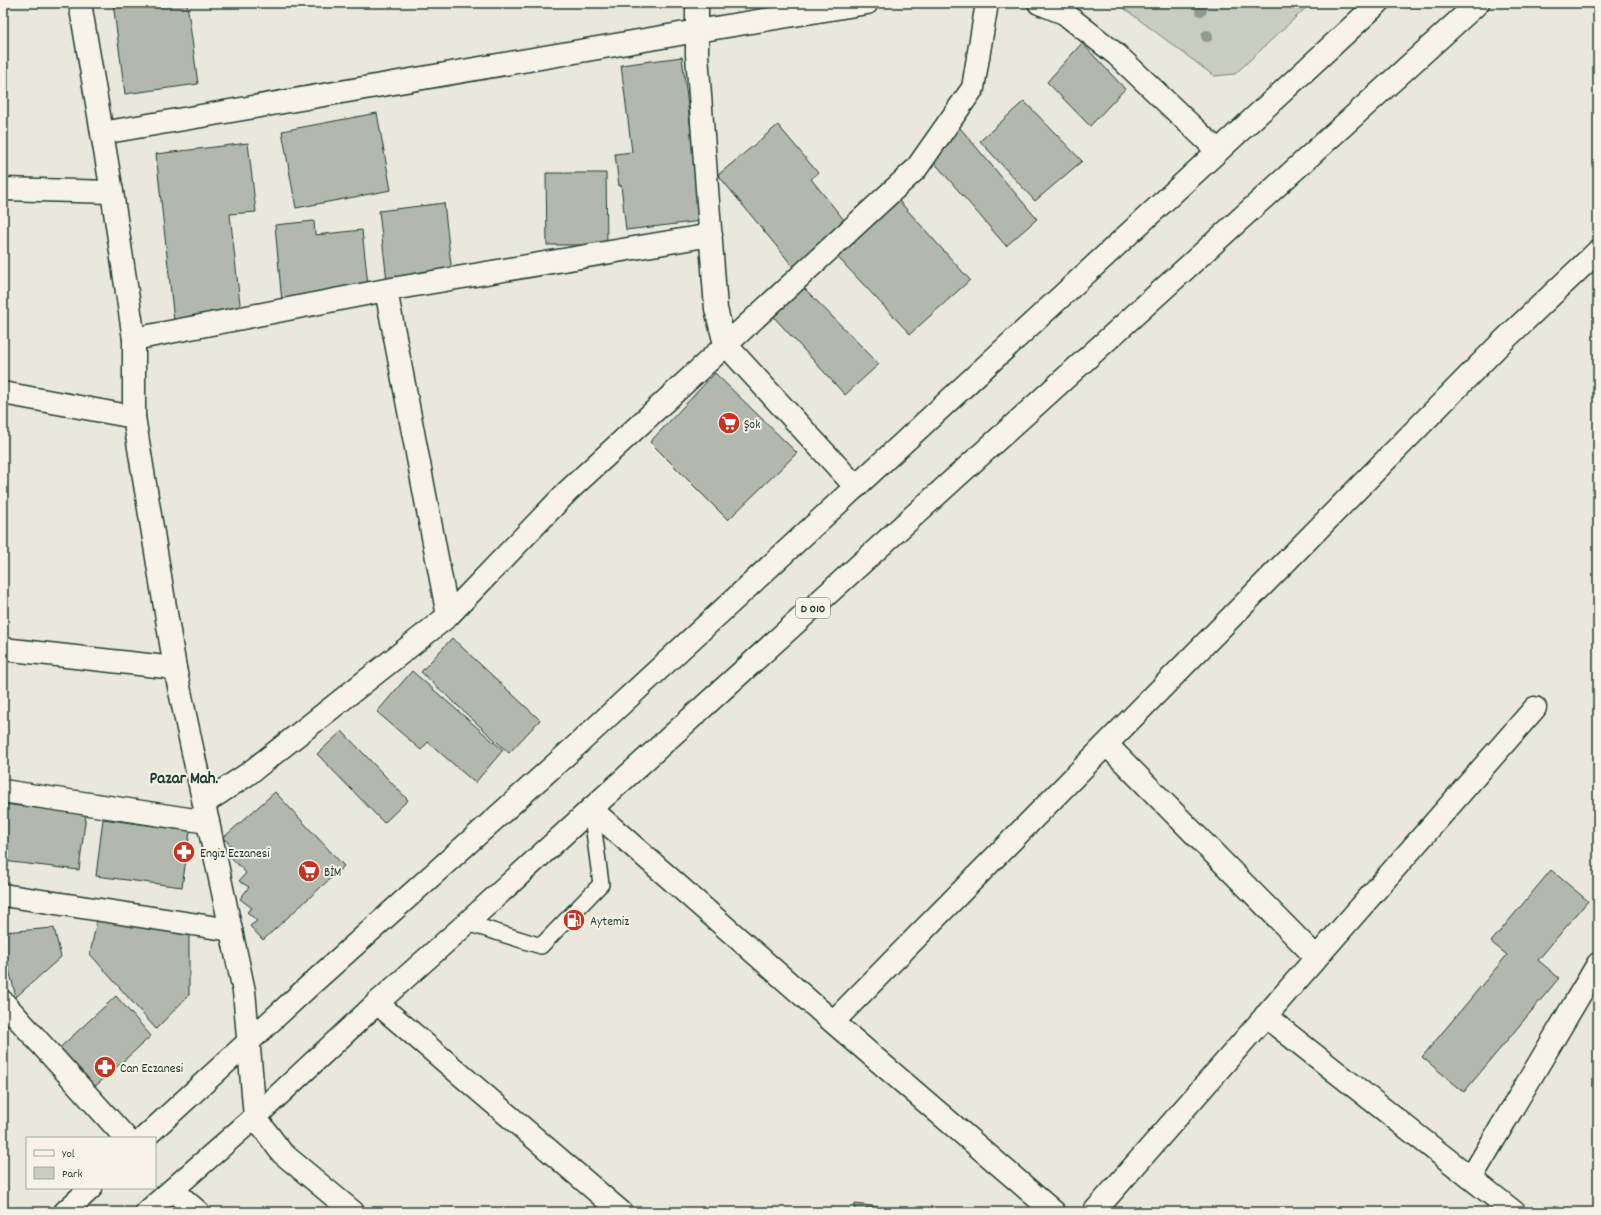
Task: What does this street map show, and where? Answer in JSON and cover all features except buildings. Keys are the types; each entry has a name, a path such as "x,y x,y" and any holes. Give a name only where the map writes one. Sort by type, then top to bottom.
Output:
{"main road":[{"path":"80,3 112,192 134,339 134,417 175,668 244,991 255,1117 282,1153 354,1212"},
{"path":"697,3 696,55 716,309 725,344 856,487"},
{"path":"102,133 867,3"},
{"path":"3,791 206,813 248,774 448,616 568,491 725,344 916,169 973,88 986,3"},
{"path":"1039,3 1064,13 1117,55 1218,151"},
{"path":"145,1137 249,1041 577,745 1378,3"},
{"name":"D 010","path":"147,1212 255,1117 377,1003 468,924 591,809 1478,3"},
{"path":"3,189 112,192"},
{"path":"134,339 386,290 711,235"},
{"path":"833,1022 1500,344 1598,251"},
{"path":"386,290 448,616"},
{"path":"3,393 134,417"},
{"path":"3,650 175,668"},
{"path":"1094,1212 1535,708"},
{"path":"1107,745 1316,957"},
{"path":"591,809 833,1022 1054,1212"},
{"path":"3,895 231,930"},
{"path":"1471,1178 1598,964"},
{"path":"3,1002 125,1137"},
{"path":"377,1003 621,1212"},
{"path":"1264,1016 1514,1212"},
{"path":"65,1212 90,1189"},
{"path":"173,1190 198,1212"}],"lane":[{"path":"468,924 542,946 601,884 591,809"}],"green space":[{"path":"1117,3 1311,3 1235,74 1214,76"}],"place":[{"name":"Şok","path":"729,423"},
{"name":"Engiz Eczanesi","path":"184,852"},
{"name":"BİM","path":"309,871"},
{"name":"Aytemiz","path":"574,920"},
{"name":"Can Eczanesi","path":"105,1067"}],"district":[{"name":"Pazar Mah.","path":"184,777"}]}
